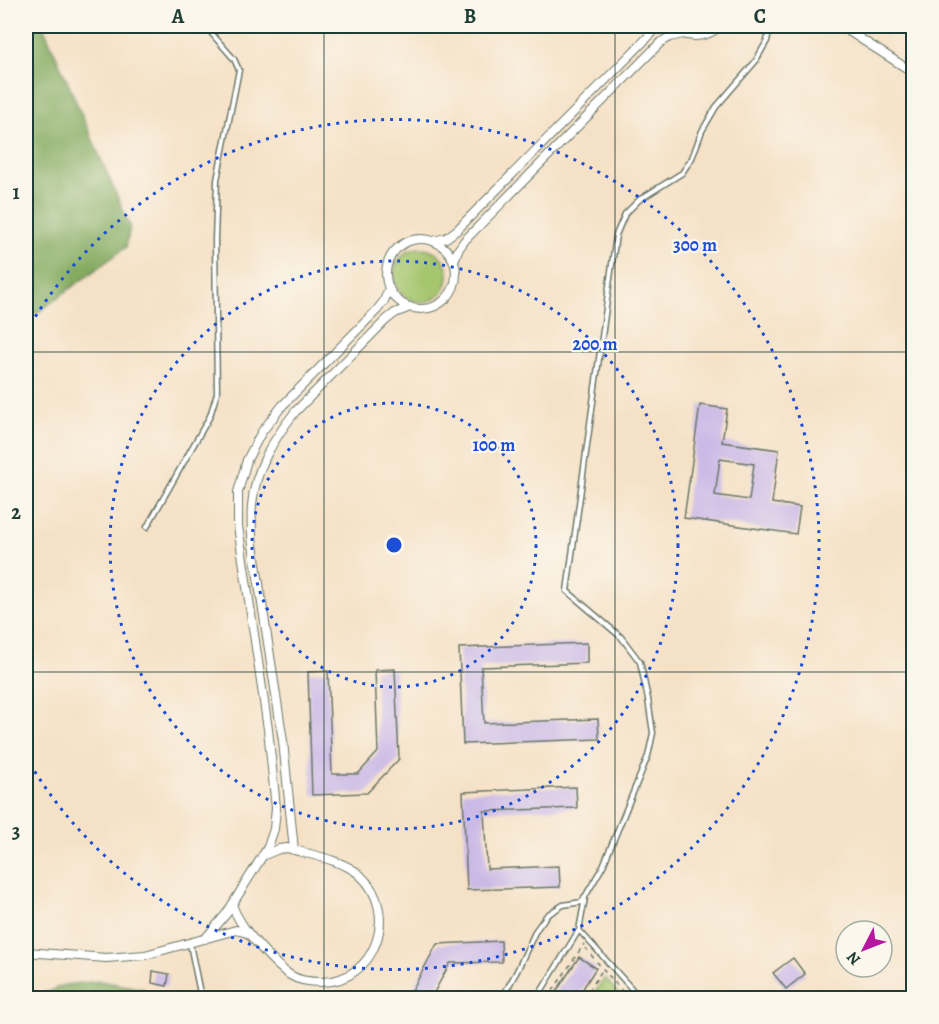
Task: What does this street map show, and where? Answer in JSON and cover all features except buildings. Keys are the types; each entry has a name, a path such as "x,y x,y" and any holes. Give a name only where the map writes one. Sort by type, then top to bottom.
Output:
{"street":[{"path":"433,242 446,238 456,230 658,26"},
{"path":"669,26 683,34"},
{"path":"454,261 465,240 662,42 670,37 683,34 705,35 720,26"},
{"path":"843,26 914,73"},
{"path":"419,240 433,242 446,249 454,261 456,275 453,290 438,305 431,308 410,307 397,300 389,288 387,266 394,253 405,244 419,240"},
{"path":"205,939 232,905 268,847 274,829 276,808 268,729 237,526 238,492 247,460 261,433 282,406 377,310 384,301 389,288"},
{"path":"294,850 283,741 252,538 251,506 257,478 268,450 282,428 386,320 394,313 410,307"},
{"path":"232,905 237,919 247,933 273,962 291,976 309,982 330,982 349,975 363,964 375,948 380,928 379,907 372,890 359,874 344,865 287,848 262,856"},
{"path":"26,952 106,958 145,955 236,930 247,933"}],"lane":[{"path":"147,527 210,416 217,393 214,240 217,180 239,70 234,59 205,26"},
{"path":"502,999 518,971 536,930 547,915 563,905 582,902 603,866 648,756 653,733 640,662 621,637 567,591 616,235 625,214 639,200 682,173 692,158 702,131 716,107 755,62 767,41 770,26"},
{"path":"537,999 579,930 585,896"},
{"path":"579,930 640,999"},
{"path":"190,943 201,999"}],"path":[{"path":"549,999 587,939"},
{"path":"583,945 628,999"},
{"path":"584,999 603,969"}],"green space":[{"path":"26,26 43,26 130,226 126,247 37,313 26,315"},
{"path":"416,248 426,248 436,252 444,260 448,275 444,290 436,298 426,302 416,302 406,298 398,290 394,280 394,270 398,260 406,252"},
{"path":"605,978 622,998 591,998"},
{"path":"100,981 143,989 146,998 33,998 64,985"}]}
